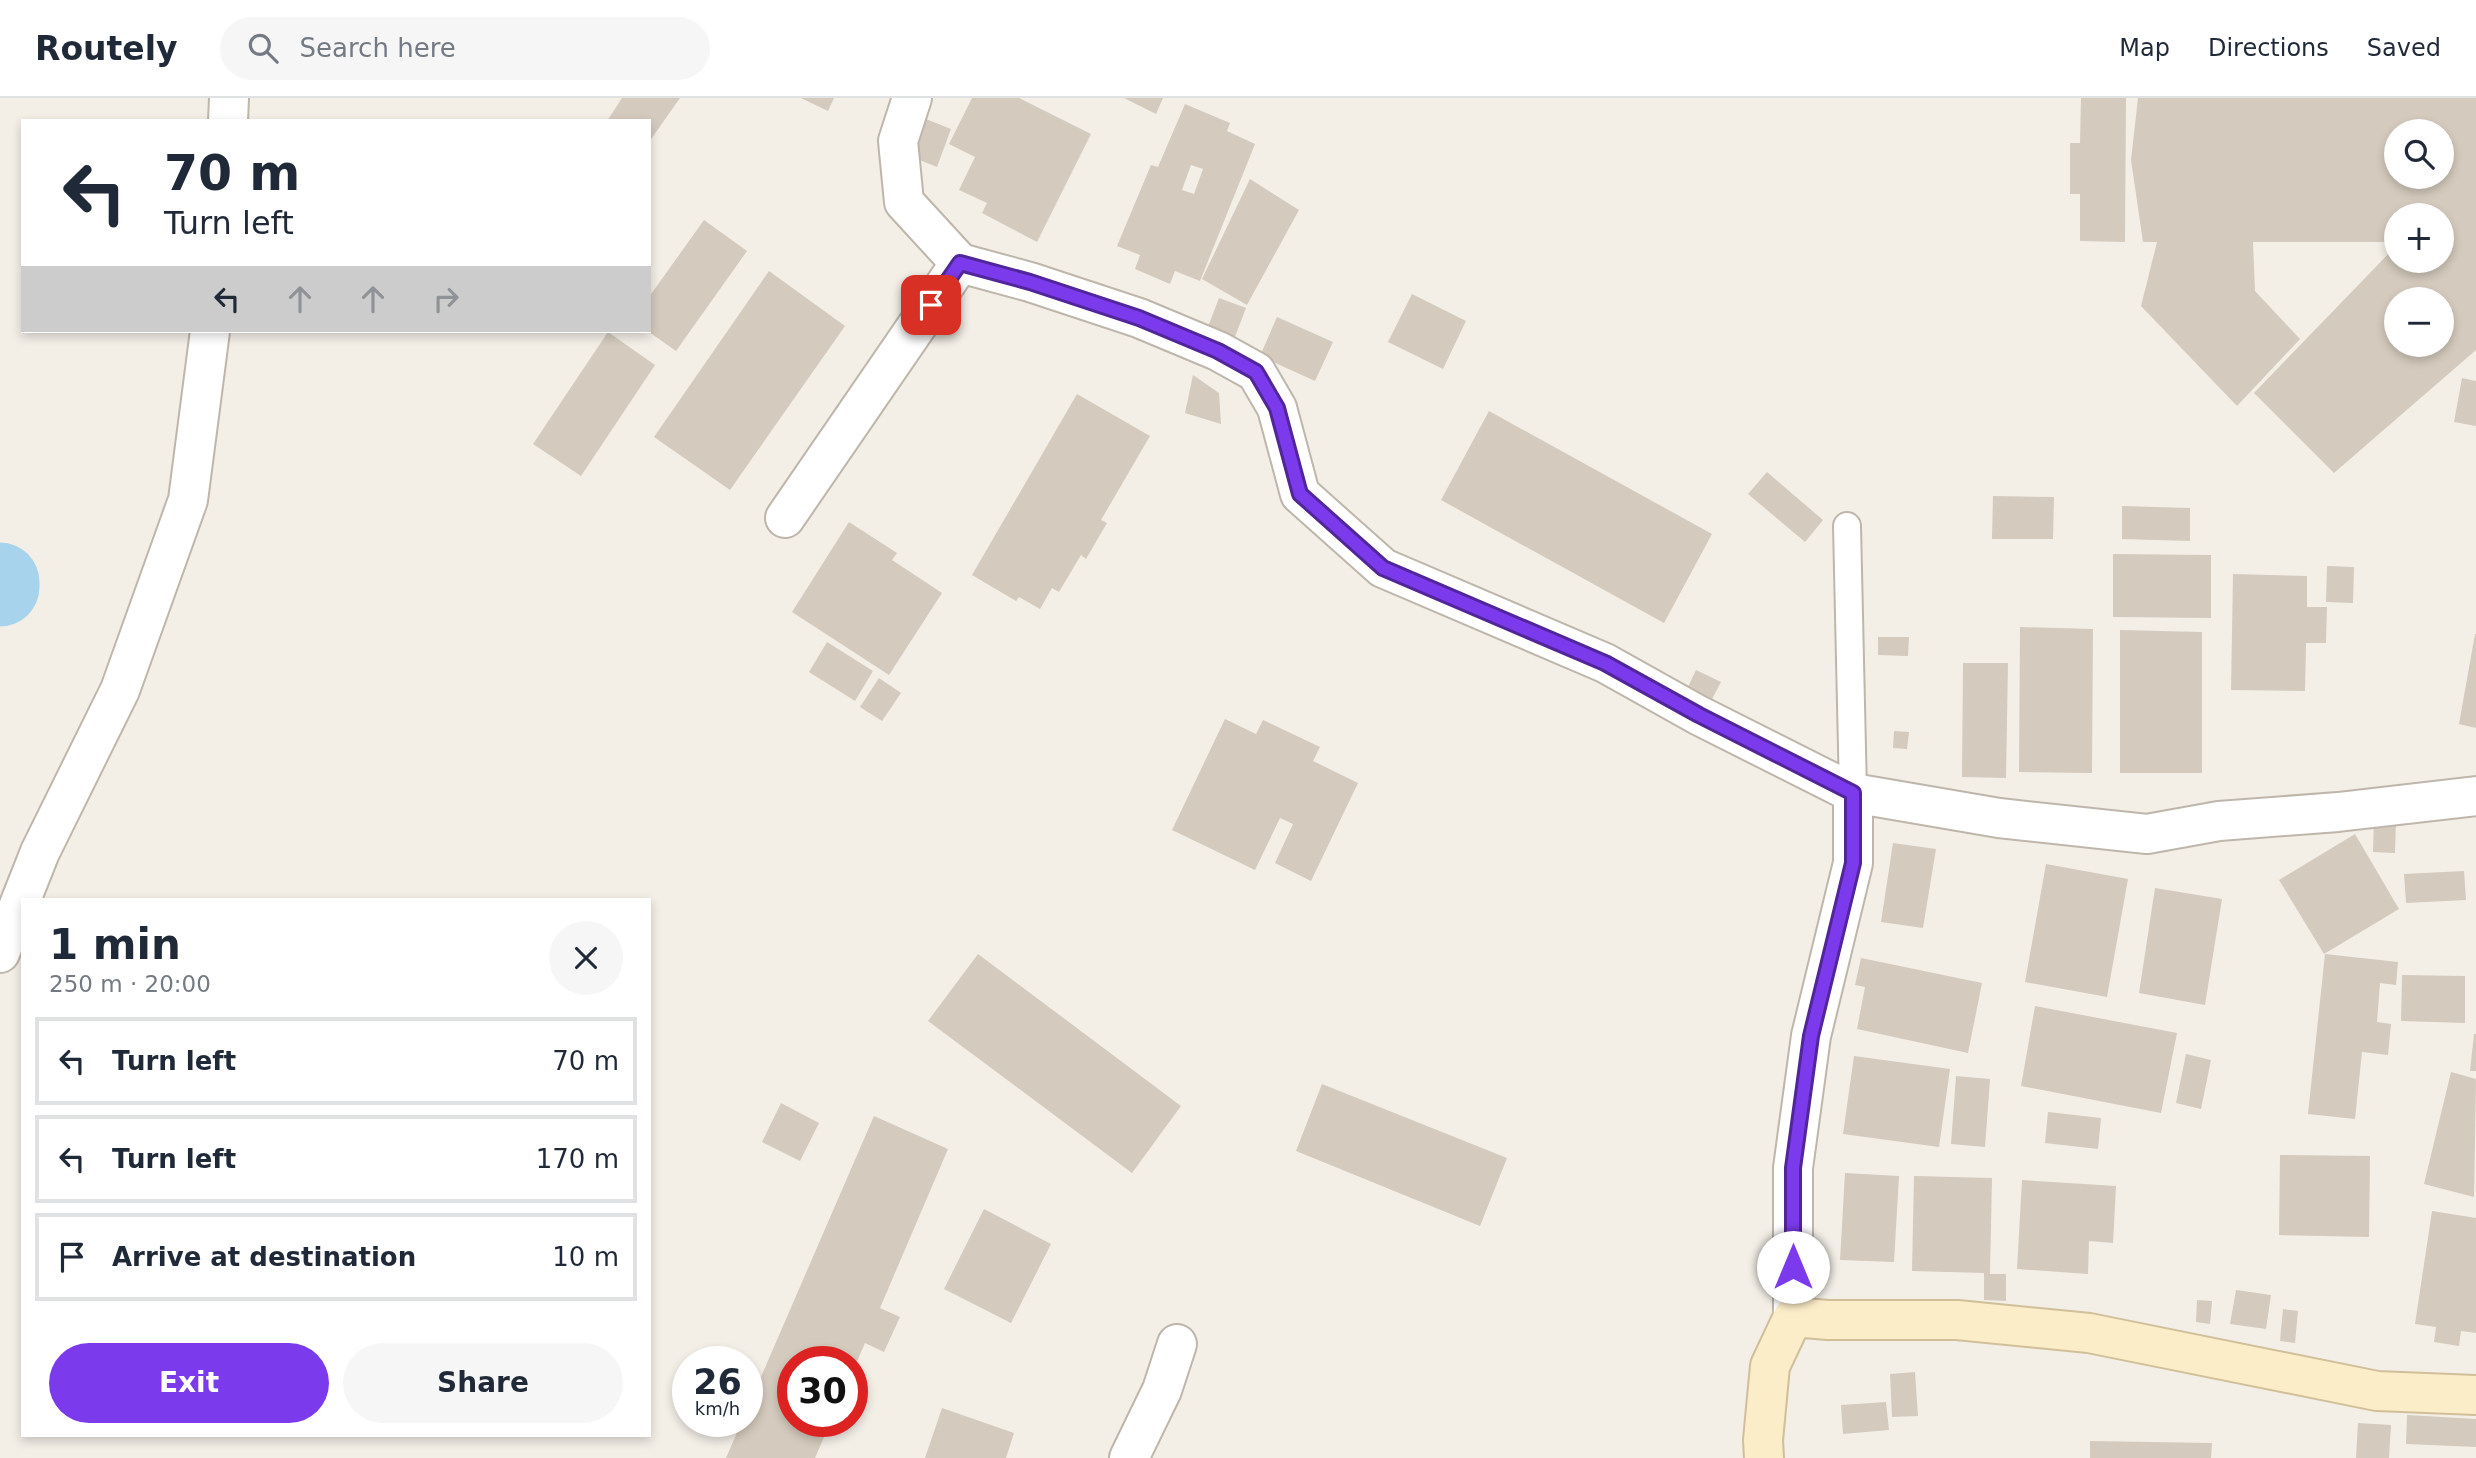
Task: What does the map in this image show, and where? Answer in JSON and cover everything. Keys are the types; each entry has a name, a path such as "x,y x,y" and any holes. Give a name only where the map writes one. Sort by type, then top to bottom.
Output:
{"street":[{"path":"228,119 229,98"},
{"path":"912,98 898,141 904,202 960,263 1030,282 1139,318 1218,351 1256,372 1277,408 1300,494 1383,568 1605,663 1699,715 1853,793 1999,818 2147,834 2219,821 2338,812 2476,796"},
{"path":"785,518 960,263"},
{"path":"22,898 40,852 120,690 188,500 210,333"},
{"path":"1764,1458 1763,1440 1770,1366 1793,1317 1793,1168 1811,1036 1853,863 1853,793"},
{"path":"0,953 21,900"},
{"path":"1793,1317 1828,1320 1958,1320 2089,1333 2377,1391 2476,1395"},
{"path":"1129,1458 1162,1390 1177,1344"}],"lane":[{"path":"1847,526 1853,793"}],"building":[{"path":"622,98 680,98 651,139 651,119 608,119"},
{"path":"801,98 834,98 828,111"},
{"path":"972,98 1019,98 1091,134 1037,242 982,213 987,203 959,190 975,157 949,144"},
{"path":"1124,98 1163,98 1156,114"},
{"path":"2081,98 2126,98 2125,242 2080,241 2080,194 2070,194 2070,143 2080,143"},
{"path":"2138,98 2476,98 2476,350 2334,473 2254,393 2384,258 2384,273 2454,273 2454,203 2384,203 2384,242 2253,242 2255,291 2300,339 2237,406 2141,306 2157,242 2143,242 2131,160"},
{"path":"1185,104 1230,123 1227,131 1255,144 1200,281 1175,271 1170,284 1135,269 1140,255 1117,246 1151,165 1158,167","holes":["1191,165 1203,169 1194,194 1182,190"]},
{"path":"926,119 951,129 937,167 912,157"},
{"path":"1250,179 1299,210 1247,305 1202,279"},
{"path":"704,220 747,251 676,351 650,333 651,294"},
{"path":"769,271 845,326 730,490 654,437"},
{"path":"1412,294 1466,321 1443,369 1388,342"},
{"path":"1219,298 1246,308 1233,342 1206,332"},
{"path":"1277,317 1333,342 1315,381 1260,356"},
{"path":"607,333 655,365 581,476 533,444"},
{"path":"1193,375 1219,393 1221,424 1185,413"},
{"path":"2462,378 2476,381 2476,426 2454,422"},
{"path":"1077,394 1150,436 1101,520 1107,523 1086,559 1081,555 1059,592 1052,588 1040,609 1019,597 1016,601 972,575"},
{"path":"1489,411 1712,534 1664,623 1441,500"},
{"path":"1767,472 1823,520 1805,542 1748,494"},
{"path":"1993,496 2054,497 2053,539 1992,539"},
{"path":"2122,506 2190,508 2190,541 2122,539"},
{"path":"849,522 897,553 892,560 942,593 889,675 792,612"},
{"path":"2113,554 2211,555 2211,618 2113,617"},
{"path":"2327,566 2354,567 2353,603 2326,602"},
{"path":"2233,574 2307,576 2307,607 2327,607 2326,643 2306,643 2305,691 2231,690"},
{"path":"2020,627 2093,629 2092,773 2019,772"},
{"path":"2120,630 2202,632 2202,773 2120,773"},
{"path":"2476,634 2476,728 2459,724"},
{"path":"1878,637 1909,637 1908,656 1878,655"},
{"path":"827,642 873,671 855,701 809,672"},
{"path":"1963,663 2008,663 2006,778 1962,777"},
{"path":"1696,670 1721,682 1712,699 1688,687"},
{"path":"879,678 901,693 882,721 860,707"},
{"path":"1225,719 1256,734 1263,720 1320,747 1313,761 1358,783 1311,881 1275,863 1293,824 1280,818 1255,870 1172,830"},
{"path":"1894,731 1909,732 1907,749 1893,748"},
{"path":"2374,819 2396,819 2395,853 2373,852"},
{"path":"2355,834 2399,909 2324,954 2279,880"},
{"path":"1893,843 1936,849 1923,928 1881,922"},
{"path":"2046,864 2128,879 2107,997 2025,982"},
{"path":"2464,871 2466,900 2406,903 2404,874"},
{"path":"2155,888 2222,899 2205,1005 2139,993"},
{"path":"978,954 1181,1106 1132,1173 928,1021"},
{"path":"2325,954 2398,962 2396,985 2380,983 2377,1022 2391,1024 2388,1055 2362,1052 2355,1119 2308,1114"},
{"path":"1861,958 1982,983 1968,1053 1857,1029 1865,987 1855,985"},
{"path":"2402,975 2465,976 2465,1023 2401,1021"},
{"path":"2035,1006 2177,1033 2161,1113 2021,1086"},
{"path":"2474,1034 2476,1071 2470,1071"},
{"path":"2186,1054 2211,1060 2201,1109 2176,1103"},
{"path":"1854,1056 1950,1069 1939,1147 1843,1134"},
{"path":"2451,1072 2476,1079 2474,1197 2424,1184"},
{"path":"1956,1076 1990,1079 1985,1147 1951,1144"},
{"path":"1322,1084 1507,1158 1480,1226 1296,1151"},
{"path":"781,1103 819,1123 800,1161 762,1142"},
{"path":"2048,1112 2101,1118 2098,1149 2045,1143"},
{"path":"874,1116 948,1149 880,1308 900,1317 884,1352 865,1343 864,1346 777,1346 777,1437 824,1437 815,1458 726,1458 735,1437 763,1437 763,1372"},
{"path":"2280,1155 2370,1156 2369,1237 2279,1235"},
{"path":"1845,1173 1899,1176 1894,1262 1840,1260"},
{"path":"1914,1176 1992,1178 1990,1274 2006,1274 2006,1301 1984,1300 1984,1273 1912,1271"},
{"path":"2022,1180 2116,1186 2113,1243 2089,1241 2088,1274 2017,1269"},
{"path":"984,1209 1051,1244 1011,1323 944,1289"},
{"path":"2432,1211 2476,1218 2476,1333 2461,1331 2459,1346 2434,1342 2436,1327 2415,1324"},
{"path":"2236,1290 2271,1295 2266,1329 2230,1324"},
{"path":"2197,1300 2212,1301 2210,1324 2196,1322"},
{"path":"2283,1309 2298,1311 2295,1343 2280,1341"},
{"path":"1915,1372 1918,1416 1892,1417 1890,1374"},
{"path":"1886,1402 1889,1430 1843,1434 1841,1405"},
{"path":"942,1408 1014,1433 1006,1458 925,1458"},
{"path":"2407,1415 2476,1419 2476,1447 2406,1444"},
{"path":"2358,1423 2391,1425 2389,1458 2356,1458"},
{"path":"2090,1441 2212,1443 2211,1458 2090,1458"}],"waterway":[{"path":"0,582 0,587"}],"route":[{"path":"931,305 960,263 1030,282 1139,318 1218,351 1256,372 1277,408 1300,494 1383,568 1605,663 1699,715 1853,793 1853,863 1811,1036 1793,1168 1793,1267"}]}
